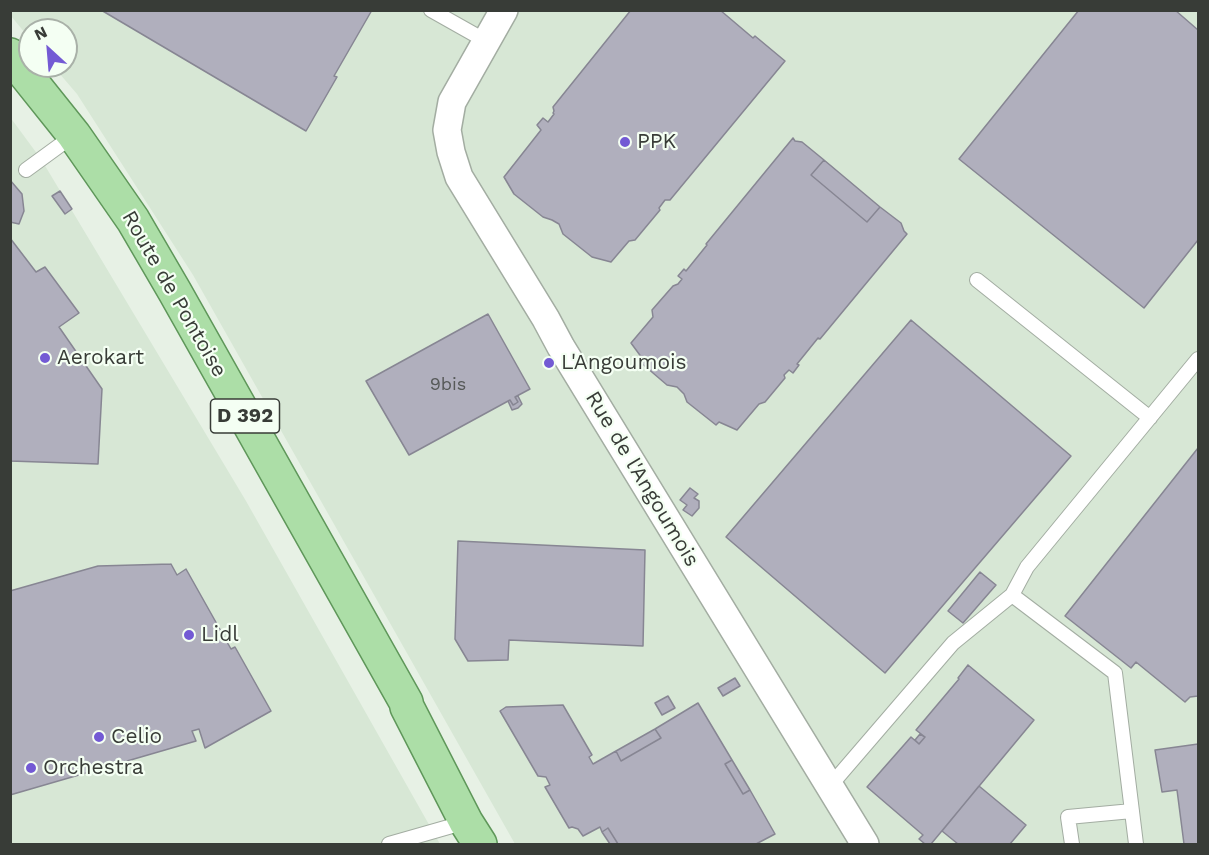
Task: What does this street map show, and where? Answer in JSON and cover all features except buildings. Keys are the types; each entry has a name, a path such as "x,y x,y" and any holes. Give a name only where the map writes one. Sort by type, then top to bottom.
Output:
{"main road":[{"name":"Route de Pontoise","path":"10,55 74,135 133,220 406,702 473,833"},
{"name":"Route de Pontoise","path":"406,702 411,705 473,804 495,844"}],"street":[{"name":"Rue de l'Angoumois","path":"504,10 452,102 447,130 459,177 865,844"}],"lane":[{"path":"431,10 486,41"},
{"path":"26,170 74,135"},
{"path":"977,280 1150,418"},
{"path":"830,786 953,643 1012,595 1027,567 1198,359"},
{"path":"1012,595 1115,673 1136,844"},
{"path":"1072,844 1068,817 1132,811"},
{"path":"389,844 473,833"}],"shaded area":[{"path":"10,11 1198,11 1198,844 515,844 193,275 77,94 63,78 78,78 78,18 18,18 18,24"},
{"path":"10,117 41,159 246,501 440,844 11,844"}],"place":[{"name":"PPK","path":"625,142"},
{"name":"Aerokart","path":"45,358"},
{"name":"L'Angoumois","path":"549,363"},
{"name":"Lidl","path":"189,635"},
{"name":"Celio","path":"99,737"},
{"name":"Orchestra","path":"31,768"}]}
